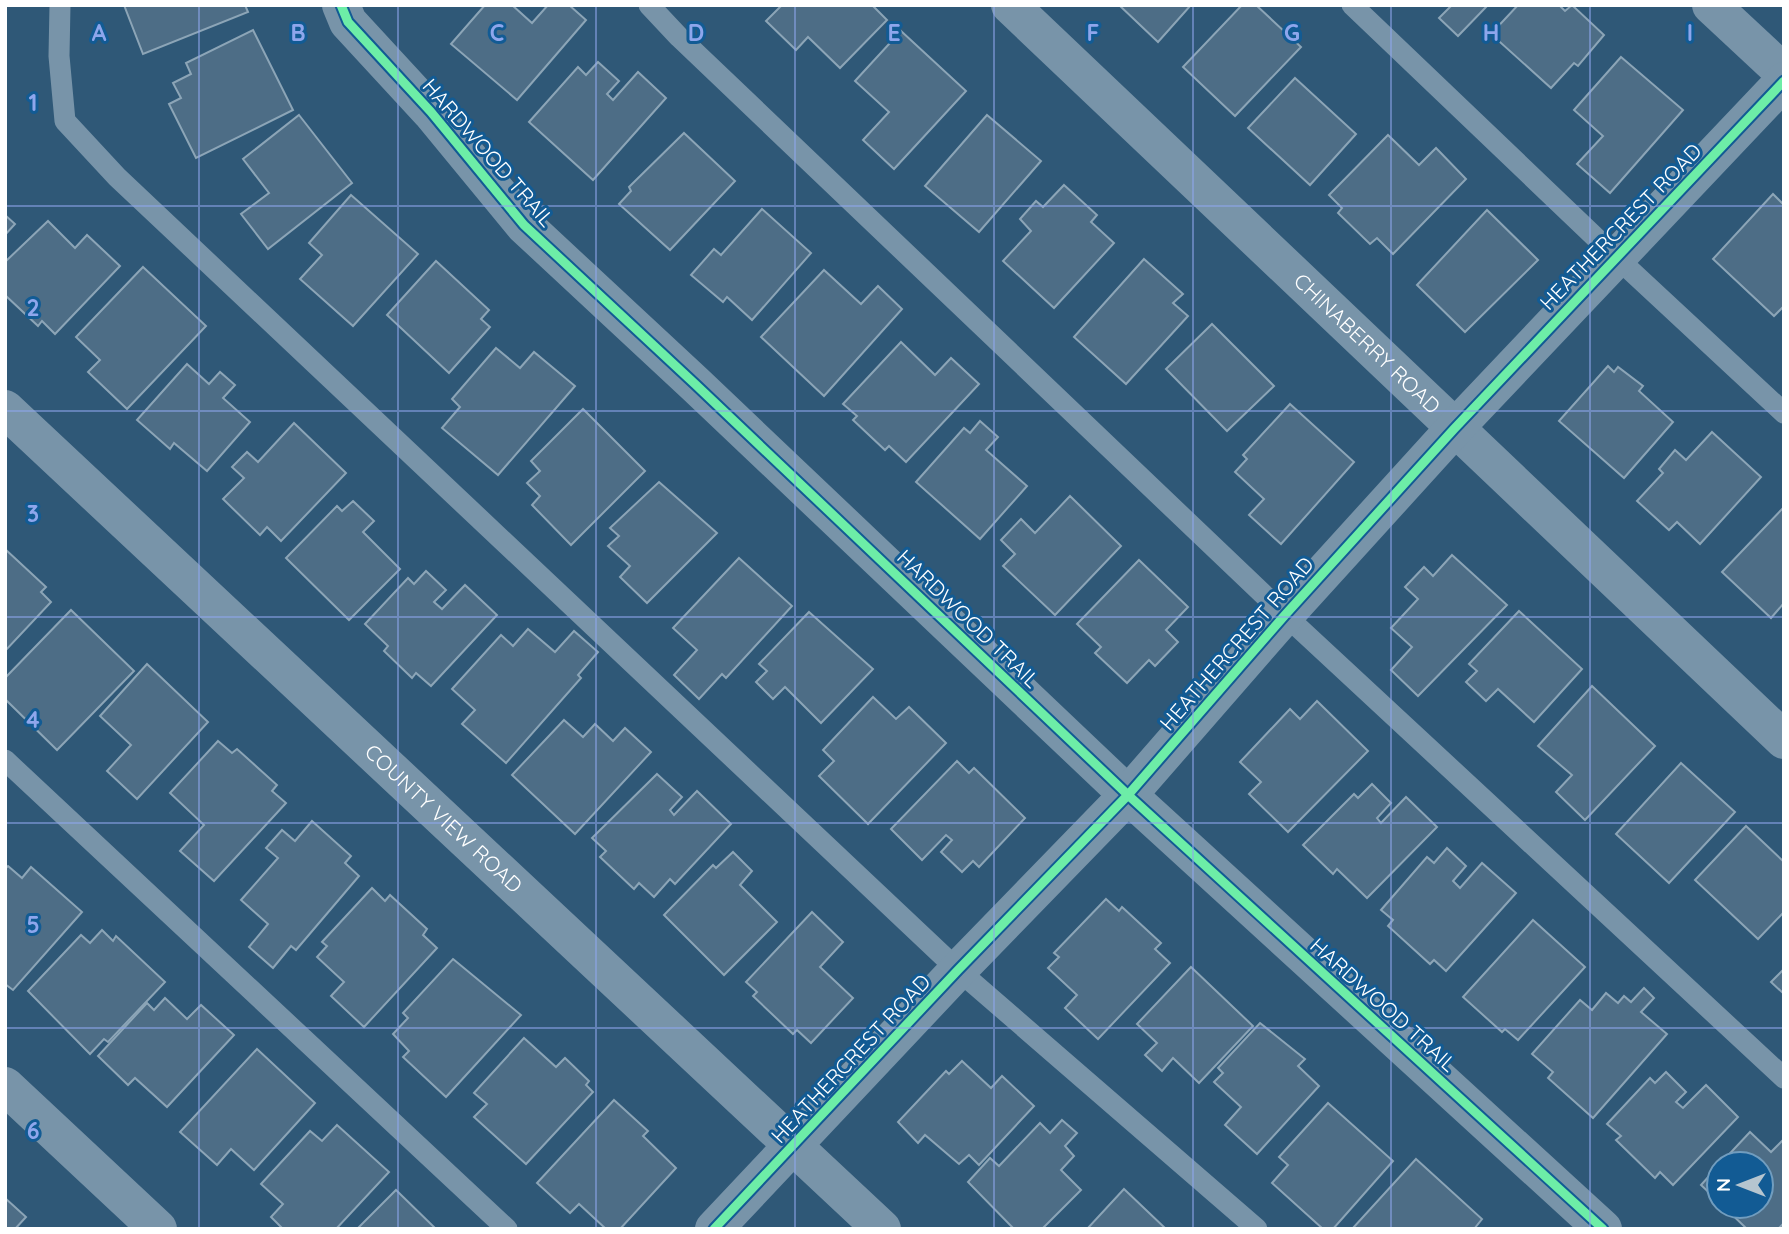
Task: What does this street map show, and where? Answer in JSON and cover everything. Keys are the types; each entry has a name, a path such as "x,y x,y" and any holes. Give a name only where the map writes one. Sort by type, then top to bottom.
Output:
{"street":[{"name":"HARDWOOD TRAIL","path":"341,5 348,22 431,112 524,225 1128,795 1603,1229"},
{"name":"CHINABERRY ROAD","path":"1010,5 1784,740"},
{"path":"1712,5 1784,73"},
{"name":"HEATHERCREST ROAD","path":"714,1229 958,970 1128,795 1285,615 1454,429 1784,81"},
{"name":"COUNTY VIEW ROAD","path":"5,409 882,1229"},
{"path":"5,1086 158,1229"}],"lane":[{"path":"60,5 60,56 65,121 127,187 958,970 1256,1229"},
{"path":"649,5 679,37 1285,615 1784,1078"},
{"path":"1352,5 1784,413"},
{"path":"5,760 507,1229"}],"building":[{"path":"124,5 245,5 248,12 143,54"},
{"path":"485,5 512,5 532,23 548,5 569,5 586,20 517,100 451,44"},
{"path":"782,5 872,5 887,20 840,68 808,37 796,50 766,21"},
{"path":"1119,5 1191,5 1158,42"},
{"path":"1242,5 1256,5 1301,47 1235,116 1183,67"},
{"path":"1452,5 1488,5 1458,36 1439,18"},
{"path":"1518,5 1559,5 1565,11 1572,5 1604,35 1578,66 1574,63 1551,88 1491,34"},
{"path":"253,30 293,110 196,158 169,104 181,98 173,83 191,74 186,63"},
{"path":"901,31 966,91 894,169 863,140 889,112 855,81"},
{"path":"1621,57 1683,110 1610,193 1577,164 1603,136 1574,110"},
{"path":"598,62 619,81 607,94 613,100 638,72 666,98 593,180 529,122 578,67 586,75"},
{"path":"1295,78 1356,134 1310,185 1248,128"},
{"path":"299,115 352,183 268,249 241,214 269,193 243,159"},
{"path":"987,115 1041,161 979,232 925,186"},
{"path":"684,133 735,181 670,250 619,204 631,191 629,187"},
{"path":"1388,135 1419,165 1436,148 1466,179 1393,254 1377,238 1370,244 1338,213 1342,208 1329,195"},
{"path":"1064,185 1097,215 1091,222 1114,243 1054,308 1003,261 1031,231 1020,219 1036,201 1043,207"},
{"path":"1773,194 1784,205 1784,306 1774,316 1713,259"},
{"path":"351,195 418,254 353,326 300,279 322,255 309,243"},
{"path":"762,209 811,253 752,320 727,297 723,302 691,275 714,249 721,255"},
{"path":"1487,210 1538,260 1465,332 1417,285"},
{"path":"5,215 15,224 5,235"},
{"path":"48,221 75,248 87,235 120,266 55,334 42,321 38,326 5,295 5,262"},
{"path":"1144,259 1183,294 1173,303 1188,316 1126,384 1074,337"},
{"path":"436,261 489,310 481,319 490,327 449,373 387,315"},
{"path":"143,267 206,326 127,409 88,372 100,360 76,337"},
{"path":"824,270 861,304 878,286 902,309 824,396 761,337"},
{"path":"1212,324 1274,386 1227,431 1166,369"},
{"path":"901,342 935,375 951,358 979,384 906,462 889,446 885,450 853,420 857,416 843,404"},
{"path":"496,348 520,368 534,352 575,386 498,475 442,428 460,407 452,399"},
{"path":"187,364 209,384 220,372 235,385 223,398 250,422 207,471 174,443 170,449 137,420"},
{"path":"1608,366 1614,372 1618,367 1643,386 1639,391 1673,422 1624,478 1559,421"},
{"path":"1290,404 1354,462 1281,544 1249,515 1264,499 1235,472 1247,459 1243,455"},
{"path":"583,409 645,471 571,545 532,505 540,496 527,483 540,471 531,461"},
{"path":"980,421 998,437 986,450 1027,486 980,539 916,482 964,428 970,433"},
{"path":"294,423 346,473 281,541 267,527 260,535 223,499 244,478 232,467 247,452 258,462"},
{"path":"1712,432 1761,477 1700,544 1677,522 1669,530 1637,501 1663,473 1659,469 1675,450 1686,460"},
{"path":"659,482 717,533 647,603 620,577 630,566 608,546 619,536 610,528"},
{"path":"1070,496 1121,546 1055,615 1003,566 1015,554 1001,540 1021,519 1035,533"},
{"path":"353,501 374,521 363,532 400,569 349,620 286,558 337,506 342,511"},
{"path":"1784,507 1784,603 1771,618 1722,572"},
{"path":"5,549 46,587 41,592 51,602 5,651"},
{"path":"1452,555 1507,605 1418,696 1391,670 1412,647 1391,628 1418,599 1405,587 1424,567 1433,576"},
{"path":"739,558 792,606 726,678 722,674 699,699 674,675 697,650 673,628"},
{"path":"1139,560 1188,607 1166,630 1178,642 1155,666 1149,660 1127,683 1095,653 1101,647 1077,624"},
{"path":"426,571 446,590 434,602 442,609 465,585 497,615 431,686 416,673 412,678 384,651 388,646 365,624 408,578 414,584"},
{"path":"71,610 134,671 57,750 5,699 5,678"},
{"path":"1519,611 1582,669 1534,722 1498,689 1486,701 1466,682 1477,671 1469,664"},
{"path":"809,612 873,669 821,723 785,687 773,699 756,682 767,671 759,664"},
{"path":"528,629 555,652 574,631 598,652 578,675 581,678 506,763 462,724 475,710 452,689 501,635 513,646"},
{"path":"147,664 208,722 137,799 107,771 131,745 100,716"},
{"path":"1592,686 1655,746 1585,820 1556,792 1572,775 1538,746"},
{"path":"873,697 896,719 909,707 946,743 868,824 819,776 834,761 823,750"},
{"path":"1317,701 1368,751 1288,832 1249,794 1261,782 1240,762 1290,709 1300,719"},
{"path":"564,720 583,737 595,724 613,741 625,728 651,752 575,834 512,775"},
{"path":"218,741 232,753 237,749 277,785 272,791 286,803 214,881 180,851 204,825 170,793"},
{"path":"957,761 969,773 974,768 1025,818 979,867 973,861 962,872 941,852 952,840 946,835 922,860 891,829"},
{"path":"1681,763 1735,812 1669,883 1616,834"},
{"path":"657,774 682,797 670,810 674,815 697,791 731,824 675,884 670,879 654,897 639,883 634,889 600,857 606,851 592,838"},
{"path":"1372,784 1391,803 1377,818 1381,823 1406,797 1437,827 1367,898 1337,869 1333,874 1303,845 1354,794 1358,798"},
{"path":"312,821 351,856 345,863 359,876 296,950 291,946 273,968 249,947 268,924 241,900 278,858 266,848 282,830 295,841"},
{"path":"1746,826 1784,862 1784,912 1758,939 1695,880"},
{"path":"1447,848 1466,866 1453,881 1460,888 1482,863 1516,893 1446,971 1434,960 1430,964 1388,926 1393,920 1381,910 1427,857 1434,863"},
{"path":"733,852 752,871 740,885 777,922 724,975 664,915 713,865 716,868"},
{"path":"8,866 22,878 31,867 82,912 13,990 5,984 5,869"},
{"path":"372,888 385,901 390,895 427,929 423,935 437,948 364,1027 331,996 344,982 317,957 327,946 322,942"},
{"path":"1106,899 1119,911 1122,907 1161,943 1155,949 1170,963 1098,1039 1065,1008 1077,995 1048,968 1059,957 1054,953"},
{"path":"812,912 843,942 820,967 853,998 811,1043 797,1030 793,1034 753,996 757,992 746,982"},
{"path":"1533,920 1585,967 1518,1040 1505,1029 1502,1032 1463,997"},
{"path":"102,930 113,941 116,936 165,982 108,1042 104,1039 90,1054 28,991 81,935 90,943"},
{"path":"453,959 521,1015 446,1097 403,1057 409,1051 393,1034 408,1018 403,1013"},
{"path":"1191,967 1253,1026 1199,1083 1173,1058 1162,1071 1145,1055 1157,1043 1137,1024"},
{"path":"1784,969 1784,994 1771,982"},
{"path":"1644,988 1654,998 1641,1012 1667,1034 1593,1118 1548,1078 1553,1072 1532,1054 1580,1000 1592,1010 1606,993 1618,1003 1624,996 1631,1002"},
{"path":"165,998 187,1019 201,1005 234,1035 167,1107 135,1078 128,1085 98,1056 147,1003 154,1010"},
{"path":"1260,1023 1305,1059 1298,1066 1319,1086 1257,1154 1225,1125 1241,1107 1214,1082 1223,1073 1218,1068"},
{"path":"524,1038 556,1067 565,1058 589,1081 586,1085 593,1092 526,1164 474,1117 487,1104 474,1093"},
{"path":"257,1049 315,1103 254,1170 231,1149 217,1165 180,1132"},
{"path":"962,1061 991,1088 1002,1076 1034,1106 979,1165 969,1155 959,1164 925,1135 918,1143 898,1122 946,1071 949,1074"},
{"path":"1666,1072 1686,1092 1676,1102 1683,1108 1706,1085 1738,1117 1673,1185 1660,1172 1655,1178 1616,1140 1621,1136 1607,1124 1650,1078 1655,1083"},
{"path":"614,1100 648,1131 643,1136 676,1168 620,1229 606,1229 579,1204 570,1213 537,1183"},
{"path":"1328,1103 1393,1161 1333,1229 1323,1229 1272,1183 1288,1165 1279,1157"},
{"path":"1062,1120 1077,1133 1065,1146 1074,1156 1061,1170 1081,1190 1042,1229 1014,1229 968,1182 990,1158 999,1166 1040,1123 1050,1133"},
{"path":"337,1125 389,1172 336,1229 283,1229 271,1217 283,1204 261,1184 310,1131 322,1141"},
{"path":"1750,1132 1769,1150 1733,1150"},
{"path":"1784,1139 1784,1223 1778,1229 1747,1229 1738,1220 1775,1220 1773,1150"},
{"path":"1416,1159 1482,1219 1474,1229 1352,1229"},
{"path":"1124,1189 1166,1229 1087,1229"},
{"path":"396,1190 436,1229 357,1229"},
{"path":"5,1198 26,1217 15,1229 5,1229"}],"cycle path":[{"path":"341,5 348,22 431,112 524,225 1128,795 1603,1229"},
{"path":"714,1229 958,970 1128,795 1285,615 1454,429 1784,81"}]}
